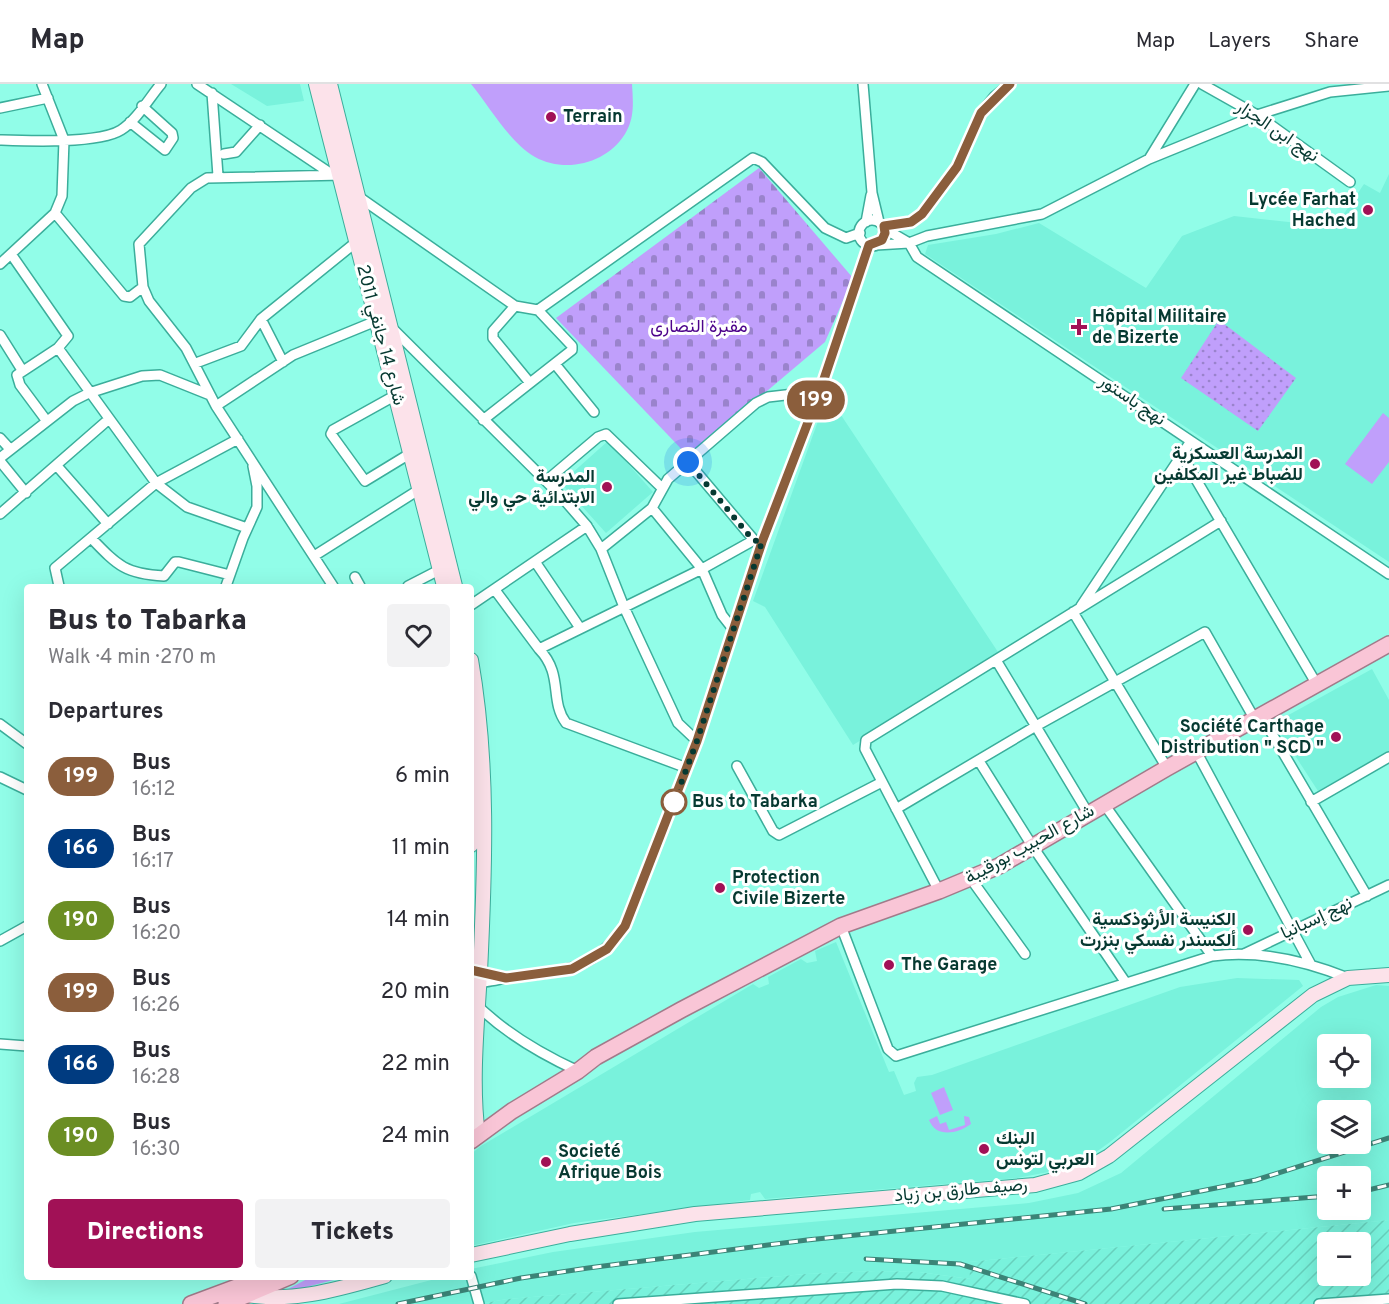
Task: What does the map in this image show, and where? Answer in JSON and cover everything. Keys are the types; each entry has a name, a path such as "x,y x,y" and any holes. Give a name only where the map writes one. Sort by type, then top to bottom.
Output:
{"main road":[{"name":"شارع 14 جانفي 2011","path":"316,84 362,238 445,568 444,584"},
{"name":"شارع 14 جانفي 2011","path":"330,84 342,175 359,197 362,238"},
{"name":"شارع 14 جانفي 2011","path":"383,324 396,395 420,489 445,568 454,584"},
{"name":"شارع الحبيب بورقيبة","path":"474,1133 530,1088 574,1069 841,926 971,879 1033,847 1088,813 1386,643"},
{"path":"474,680 483,741 476,803"},
{"path":"474,776 476,803 474,1133"},
{"name":"رصيف طارق بن زياد","path":"474,1254 570,1233 695,1214 1035,1185 1065,1179 1109,1156 1313,995 1348,978 1389,975"},
{"path":"229,1297 259,1280"},
{"path":"249,1296 283,1280"},
{"path":"191,1304 249,1296 277,1301 291,1300 369,1280"}],"street":[{"path":"0,264 55,213 62,196 64,140 42,84"},
{"path":"0,140 64,140 120,131 161,84"},
{"path":"197,84 342,175"},
{"path":"475,976 506,978 572,969 597,957 617,938 636,902 697,741 758,541 820,391 873,245 884,237 872,193 863,84"},
{"path":"866,222 882,226 911,222 922,214 957,167 981,113 1010,84"},
{"path":"1149,159 1195,84"},
{"name":"نهج ابن الجزار","path":"1202,84 1257,115 1350,182"},
{"path":"860,233 864,242 873,245 909,243 927,236 1041,214 1149,159 1257,115 1330,92 1386,86"},
{"path":"212,93 218,176"},
{"path":"0,108 48,98"},
{"path":"130,122 165,150 173,138 172,133 142,106"},
{"path":"224,154 236,152 260,125"},
{"path":"538,310 753,158 762,162 825,228 846,238 860,233 866,222 872,193"},
{"path":"332,584 216,406 195,363 157,314 144,287 139,252 142,238 191,188 207,178 342,175"},
{"path":"359,197 515,306 538,310 573,348 483,420"},
{"path":"55,213 123,296 130,297 144,287"},
{"name":"نهج باستور","path":"882,226 909,243 918,257 1389,574"},
{"path":"195,363 241,346 252,328 261,319 362,238"},
{"path":"11,254 66,333 67,340 22,370 17,380 46,420"},
{"path":"515,306 493,331 493,338 530,383"},
{"path":"261,319 283,362"},
{"path":"216,406 283,362 316,344 383,324 546,481 587,526 601,549 624,607 678,723 697,741"},
{"path":"0,335 22,370"},
{"path":"58,348 156,483 187,507 247,528"},
{"path":"555,364 594,412"},
{"path":"26,493 0,459 46,420 89,393 152,374 210,395"},
{"path":"601,549 652,508 668,479 761,400 820,391"},
{"path":"396,395 333,430 331,434 365,481 411,453"},
{"path":"0,514 109,419"},
{"path":"546,481 598,437 606,434 662,488"},
{"path":"0,438 10,449"},
{"path":"58,584 55,572 58,564 92,539 156,483 238,440"},
{"path":"1076,610 1191,441"},
{"path":"1181,454 1316,683"},
{"path":"227,584 254,515 258,497 252,461"},
{"path":"688,462 758,541"},
{"path":"57,466 108,524"},
{"path":"314,556 420,489"},
{"path":"652,508 702,568 722,615 733,629"},
{"path":"939,891 865,749 866,740 1221,521"},
{"path":"474,603 587,526"},
{"path":"92,539 115,563 128,570 164,576 175,562 180,562 230,575"},
{"path":"539,649 758,541"},
{"path":"536,562 580,628"},
{"path":"412,584 445,568"},
{"path":"355,577 359,584"},
{"path":"495,590 552,665 559,708 566,723 687,768"},
{"path":"1076,610 1167,768"},
{"path":"896,809 1036,726 1205,632 1367,896"},
{"path":"996,660 1088,813"},
{"path":"0,724 24,742"},
{"path":"1196,751 1310,963"},
{"path":"1311,802 1389,757"},
{"path":"979,760 1033,847 1126,983"},
{"path":"737,766 773,831 779,835 882,782"},
{"path":"0,777 24,789"},
{"path":"1104,804 1212,956"},
{"path":"971,879 1025,954"},
{"name":"نهج إسبانيا","path":"1245,954 1389,885"},
{"path":"841,926 888,1048 896,1056 1212,956 1245,954 1310,963 1348,978"},
{"path":"0,941 24,928"},
{"path":"475,1003 507,1030 574,1069"},
{"path":"0,1044 24,1046"},
{"path":"472,1280 479,1304"},
{"path":"618,1304 897,1284 942,1286 1025,1304"},
{"path":"1319,1304 1389,1299"}],"shaded area":[{"path":"231,84 300,84 304,101 267,106"},
{"name":"المدرسة العسكرية للضباط غير المكلفين","path":"1389,174 1389,562 925,254 928,245 996,234 1039,223 1146,288 1182,236 1234,216 1335,227 1364,184 1380,193"},
{"path":"822,410 839,412 1000,655 853,745 765,607 753,601"},
{"name":"المدرسة الابتدائية حي والي","path":"608,441 653,492 606,533 561,483"},
{"name":"Société Carthage Distribution \" SCD \"","path":"1372,669 1389,700 1389,751 1318,791 1274,723"},
{"path":"836,942 889,1072 894,1071 904,1095 916,1091 914,1083 917,1077 932,1075 1180,987 1237,978 1299,980 1303,986 1110,1142 1092,1155 1054,1171 1017,1178 765,1199 760,1192 751,1194 750,1200 574,1223 474,1245 474,1152 753,984 759,988 769,984 768,977 801,959 807,963 817,961 815,951"},
{"path":"1376,985 1389,986 1389,1220 969,1262 971,1279 919,1272 876,1271 806,1274 507,1299 479,1304 339,1304 431,1280 474,1280 474,1268 553,1252 695,1232 1029,1203 1078,1193 1121,1173 1321,1007 1338,997"},
{"path":"1389,1220 1389,1304 479,1304 507,1299 806,1274 919,1272 970,1279 969,1262"}],"green space":[{"path":"471,84 632,84 632,116 625,134 608,152 585,163 560,165 535,157 517,142 500,124"},
{"name":"مقبرة النصارى","path":"759,168 853,278 825,342 689,457 556,318"},
{"path":"1219,320 1296,378 1258,431 1181,378"},
{"path":"1383,413 1389,418 1389,462 1372,484 1345,464"},
{"path":"944,1087 953,1110 940,1115 931,1093"},
{"path":"937,1116 940,1124 946,1122 949,1130 965,1125 964,1116 969,1117 971,1124 953,1132 942,1132 932,1126 929,1120"},
{"path":"305,1280 333,1280 287,1292 286,1290"}],"railway":[{"path":"398,1304 521,1278 588,1268 807,1240 1111,1209 1256,1180 1389,1138"},
{"path":"1371,1189 1389,1185"},
{"path":"1164,1209 1317,1197"},
{"path":"866,1259 960,1264 1085,1304"}],"bus line":[{"name":"199","path":"474,970 498,974 506,978 572,969 585,964 607,949 625,926 697,741 762,542 820,391 869,245 876,245 882,240 885,233 884,226 911,222 922,214 957,167 967,149 981,113 994,97 1010,84"}],"place":[{"name":"Terrain","path":"551,117"},
{"name":"Lycée Farhat Hached","path":"1368,210"},
{"name":"Hôpital Militaire de Bizerte","path":"1079,327"},
{"name":"المدرسة العسكرية للضباط غير المكلفين","path":"1315,464"},
{"name":"المدرسة الابتدائية حي والي","path":"607,487"},
{"name":"Société Carthage Distribution \" SCD \"","path":"1336,737"},
{"name":"Bus to Tabarka","path":"674,802"},
{"name":"Protection Civile Bizerte","path":"720,888"},
{"name":"الكنيسة الأرثوذكسية ألكسندر نفسكي بنزرت","path":"1248,930"},
{"name":"The Garage","path":"889,965"},
{"name":"البنك العربي لتونس","path":"984,1149"},
{"name":"Societé Afrique Bois","path":"546,1162"}],"route":[{"path":"674,802 697,741 762,542 753,540 688,462"}]}
